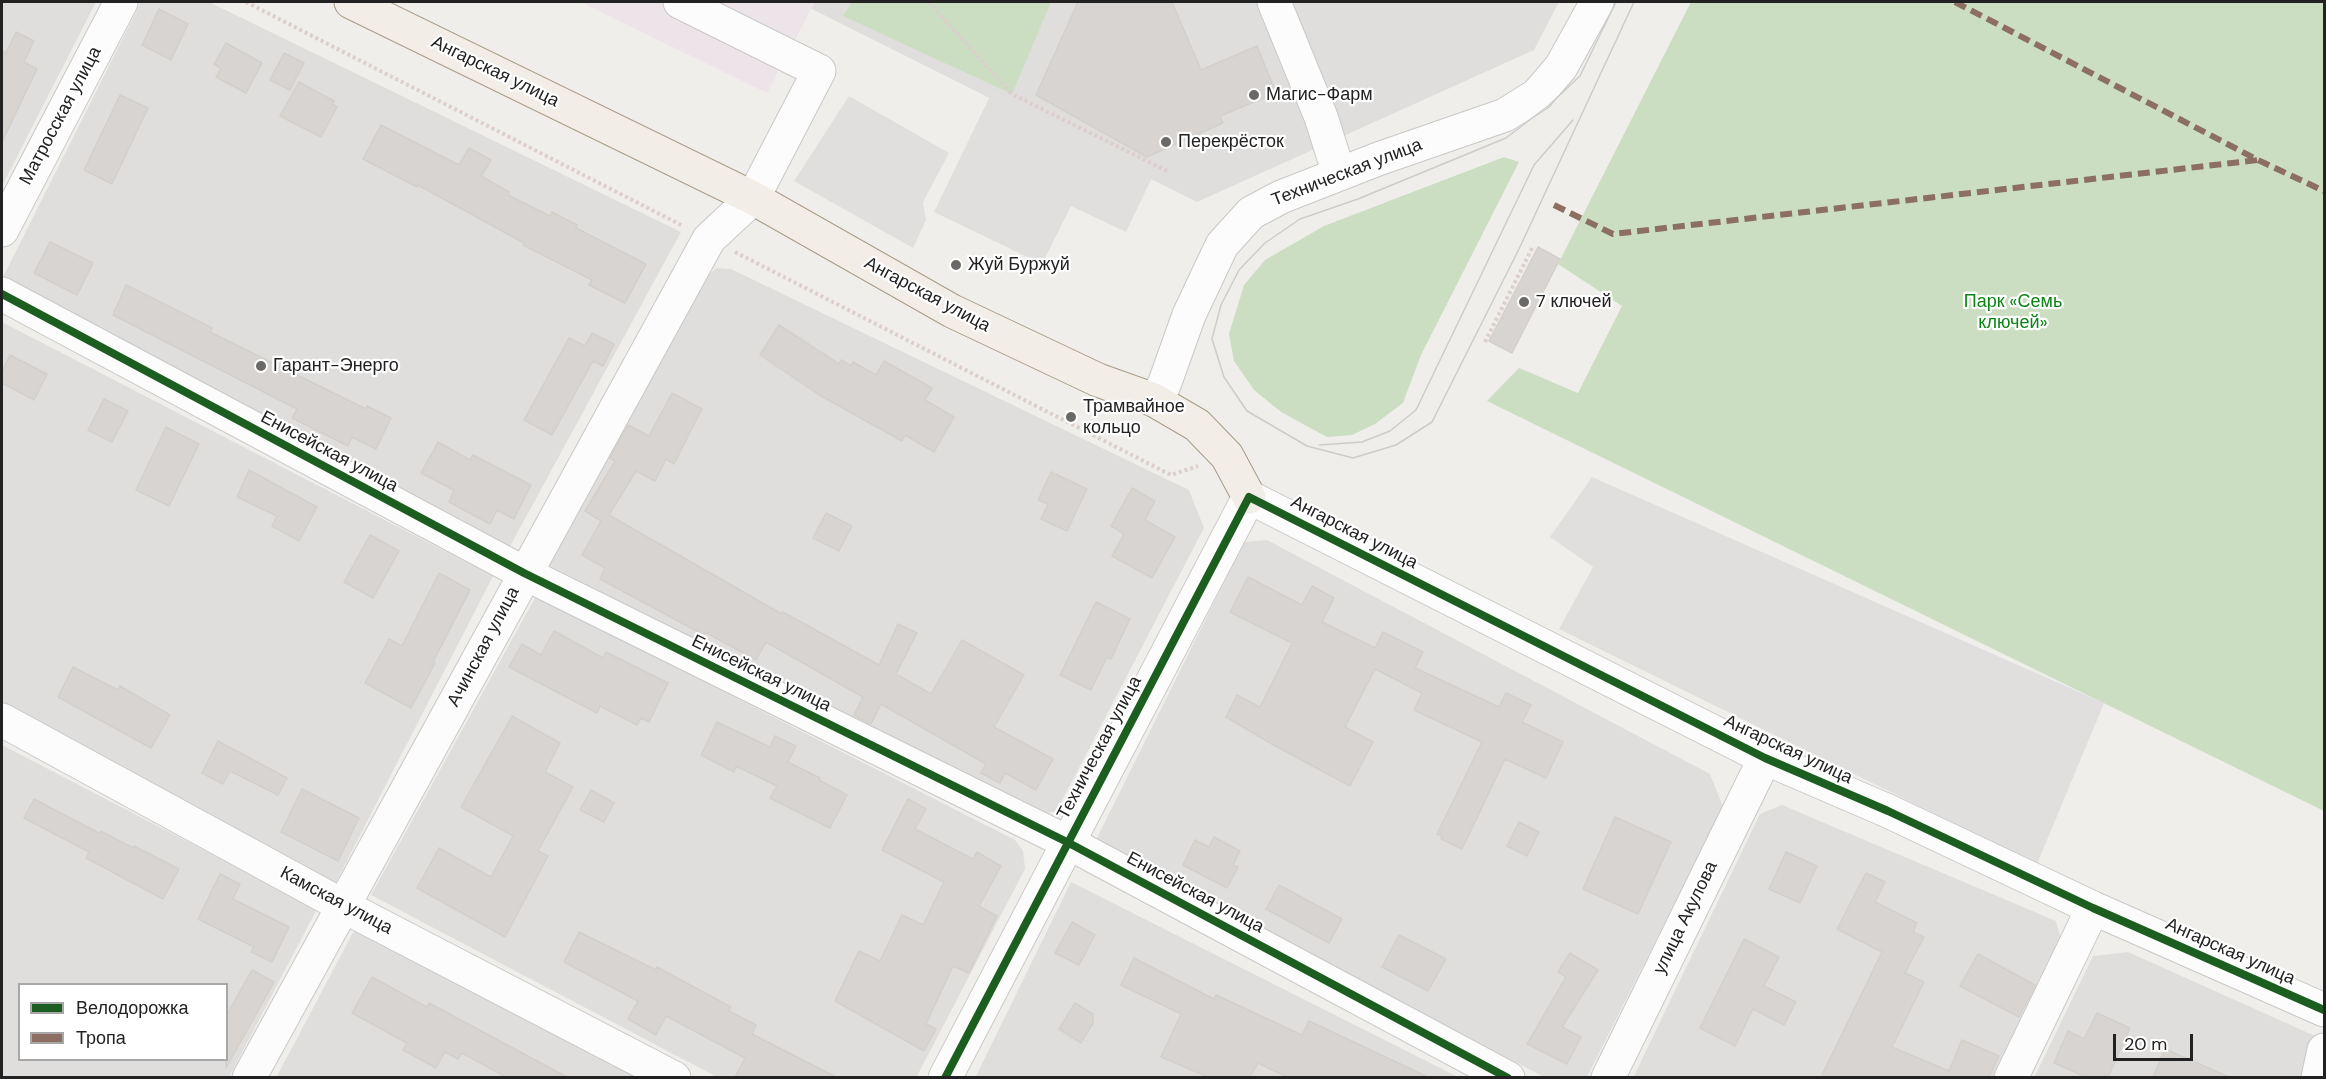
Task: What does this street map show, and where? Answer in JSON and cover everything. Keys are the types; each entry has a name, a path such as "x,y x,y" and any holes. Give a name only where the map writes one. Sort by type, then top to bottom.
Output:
{"main road":[{"name":"Ангарская улица","path":"351,2 753,198 952,311 1098,380 1154,400 1197,425 1227,456 1249,497"}],"street":[{"name":"Матросская улица","path":"2,230 121,2"},
{"name":"Ачинская улица","path":"249,1077 345,907 524,573 709,239 753,198 819,71 680,2"},
{"path":"1274,2 1322,117 1339,174"},
{"name":"Техническая улица","path":"1154,400 1164,385 1189,315 1222,245 1251,213 1281,197 1339,174 1505,115 1537,95 1561,67 1597,2"},
{"name":"Енисейская улица","path":"2,294 524,573 1067,842 1508,1077"},
{"name":"Техническая улица","path":"945,1077 1249,497"},
{"name":"Ангарская улица","path":"1249,497 1765,758 1888,811 2093,908 2325,1010"},
{"name":"Камская улица","path":"2,720 345,907 674,1077"},
{"name":"улица Акулова","path":"1608,1077 1765,758"},
{"path":"2011,1077 2093,908"},
{"path":"2318,1077 2325,1050"}],"path":[{"path":"246,2 1171,475 1227,456"},
{"path":"929,2 1011,94 1169,172"},
{"path":"1485,342 1533,246"}],"shaded area":[{"path":"2,2 96,2 2,186"},
{"path":"141,2 209,2 681,232 508,550 2,279"},
{"path":"580,2 815,2 767,93"},
{"path":"798,2 1559,2 1534,50 1197,202"},
{"path":"993,90 1156,169 1126,232 1071,206 1042,264 934,212"},
{"path":"849,96 949,153 923,202 926,220 913,248 794,181"},
{"path":"717,268 731,269 1189,490 1204,528 1056,812 1038,813 546,564 702,279"},
{"path":"2,322 493,576 334,886 2,706"},
{"path":"1592,477 2104,703 2037,864 1559,629 1593,567 1550,537"},
{"path":"1267,540 1710,774 1723,807 1587,1077 1544,1077 1096,840 1244,542"},
{"path":"536,596 1015,840 1023,851 1025,869 916,1078 717,1077 371,895"},
{"path":"2,745 317,909 229,1077 2,1077"},
{"path":"1782,805 2056,921 2064,951 2005,1077 1633,1078 1760,814"},
{"path":"1071,882 1458,1077 975,1078"},
{"path":"357,925 640,1078 276,1078"},
{"path":"2128,952 2315,1036 2315,1077 2034,1078 2093,956"}],"green space":[{"path":"852,2 1051,2 1012,94 843,16"},
{"name":"Парк «Семь ключей»","path":"1691,2 2324,2 2324,811 1487,401 1519,368 1578,393 1622,306 1558,264"},
{"path":"1504,157 1519,162 1421,355 1403,403 1375,424 1352,435 1327,437 1281,412 1254,390 1234,361 1229,334 1244,285 1265,260 1324,226"}],"building":[{"path":"1078,2 1172,2 1201,70 1257,46 1276,93 1220,116 1223,123 1147,157 1036,95"},
{"path":"159,9 188,24 171,60 142,45"},
{"path":"16,32 34,41 24,62 37,69 2,142 2,51 6,53"},
{"path":"226,43 262,63 246,93 216,77 221,68 214,64"},
{"path":"284,53 304,63 290,90 270,80"},
{"path":"299,82 334,101 332,104 337,107 321,137 280,116"},
{"path":"120,95 148,108 112,184 84,170"},
{"path":"381,125 459,165 469,148 491,160 481,176 509,192 508,195 550,216 552,212 577,225 576,228 646,264 625,303 589,285 592,280 523,245 524,243 418,185 417,187 363,159"},
{"path":"50,242 93,263 77,295 34,273"},
{"name":"7 ключей","path":"1538,247 1560,259 1512,353 1489,341"},
{"path":"126,285 212,328 210,332 366,409 367,406 391,418 376,449 352,437 348,446 292,418 297,409 113,315"},
{"path":"779,325 839,364 841,360 851,366 853,362 876,375 884,361 932,388 925,400 954,417 934,452 905,435 902,441 821,396 760,355"},
{"path":"592,333 614,344 603,366 593,361 552,435 524,420 569,338 585,346"},
{"path":"10,355 47,374 34,400 2,383 2,372"},
{"path":"672,393 702,409 674,464 666,459 655,481 636,471 609,515 782,614 783,612 879,665 898,624 917,633 896,674 931,694 962,640 1024,675 994,727 1053,759 1036,790 1005,773 1000,783 981,773 986,764 881,704 871,724 854,715 863,697 766,642 756,660 600,579 605,568 582,555 601,521 585,511 615,461 610,458 628,425 649,436"},
{"path":"104,399 128,411 112,442 88,430"},
{"path":"166,427 199,444 169,506 136,490"},
{"path":"438,442 470,460 473,455 531,485 514,519 497,510 490,524 449,502 454,490 421,473"},
{"path":"249,470 317,507 299,541 272,526 277,516 237,497"},
{"path":"1051,472 1087,489 1067,531 1041,519 1048,504 1038,500"},
{"path":"1132,488 1155,501 1145,520 1175,537 1152,578 1112,556 1124,534 1111,526"},
{"path":"826,513 852,526 839,551 813,538"},
{"path":"370,535 399,551 373,598 344,582"},
{"path":"439,573 470,590 411,708 365,683 389,639 402,646"},
{"path":"1248,577 1302,605 1312,586 1334,598 1322,622 1375,648 1383,632 1423,652 1415,668 1499,707 1506,693 1531,705 1522,722 1563,742 1546,778 1505,759 1462,849 1441,839 1442,836 1437,834 1482,742 1414,710 1422,693 1375,669 1345,727 1373,742 1350,786 1226,717 1237,695 1260,707 1292,643 1230,612"},
{"path":"1096,602 1130,619 1111,659 1107,657 1091,690 1060,675"},
{"path":"554,631 603,658 606,652 668,683 649,722 641,718 637,725 600,706 597,713 509,667 522,644 541,655"},
{"path":"73,667 118,690 120,686 170,715 151,748 58,697"},
{"path":"512,716 560,743 545,772 573,787 538,851 548,856 505,937 417,888 439,848 491,877 513,836 461,807"},
{"path":"717,722 770,747 775,736 796,746 788,762 847,795 830,828 770,798 777,786 736,766 734,772 701,755"},
{"path":"218,741 287,778 278,795 230,771 223,784 202,773"},
{"path":"302,789 359,818 338,861 281,832"},
{"path":"591,790 614,803 604,822 580,810"},
{"path":"34,799 99,833 101,831 179,869 163,899 86,858 89,852 24,818"},
{"path":"908,799 926,809 915,829 973,859 977,852 1001,866 979,906 997,916 969,973 953,966 926,1024 936,1029 924,1051 835,1001 859,951 880,961 902,915 923,925 944,882 882,850"},
{"path":"1615,817 1671,842 1638,914 1583,889"},
{"path":"1519,822 1539,832 1527,856 1507,846"},
{"path":"1214,837 1240,851 1233,865 1238,867 1227,888 1183,865 1195,840 1209,847"},
{"path":"1786,852 1817,866 1800,903 1769,889"},
{"path":"1866,873 1885,882 1875,902 1917,923 1913,932 1924,937 1905,973 1924,982 1892,1047 1949,1071 1962,1040 1999,1056 1989,1077 1821,1077 1882,952 1837,929"},
{"path":"220,874 240,884 233,899 289,927 272,962 251,952 254,947 198,919"},
{"path":"1279,885 1342,919 1329,943 1266,909"},
{"path":"1072,922 1095,935 1079,965 1055,953"},
{"path":"579,932 656,970 657,967 731,1007 729,1011 756,1025 752,1034 836,1077 735,1077 745,1058 666,1016 656,1035 628,1019 638,1001 564,962"},
{"path":"1399,935 1446,959 1428,991 1382,967"},
{"path":"1744,939 1779,957 1764,986 1796,1002 1784,1025 1753,1009 1735,1046 1700,1028"},
{"path":"1570,953 1598,970 1562,1027 1581,1037 1567,1064 1527,1044 1566,977 1558,972"},
{"path":"1978,954 2035,985 2019,1017 1960,986"},
{"path":"1134,958 1214,999 1216,995 1302,1035 1309,1021 1428,1077 1287,1077 1258,1063 1250,1077 1208,1077 1161,1057 1181,1014 1121,985"},
{"path":"252,970 274,982 226,1068 226,1061 228,1061 228,1012"},
{"path":"372,977 427,1007 429,1003 567,1077 506,1077 462,1053 458,1059 445,1052 436,1068 403,1050 407,1043 352,1013"},
{"path":"1075,1003 1093,1014 1093,1023 1081,1043 1059,1029"},
{"path":"2097,1013 2130,1028 2108,1077 2086,1077 2054,1063 2068,1031 2084,1039"},
{"path":"2165,1049 2229,1077 2153,1077"}],"tram line":[{"path":"1616,2 1580,76 1548,106 1506,138 1358,199 1300,219 1265,243 1239,270 1221,305 1212,339 1224,377 1247,411 1307,446 1353,458 1396,445 1432,422 1519,249 1634,2"},
{"path":"1319,445 1362,442 1390,431 1416,410 1534,165 1573,120"}],"marked path":[{"path":"1955,2 2258,160 2324,191"},
{"path":"1554,205 1613,234 2258,160"}],"cycle path":[{"path":"2,294 524,573 1067,842 1508,1078"},
{"path":"945,1078 1249,497 1765,758 1888,811 2093,908 2324,1010"}],"place":[{"name":"Магис-Фарм","path":"1254,95"},
{"name":"Перекрёсток","path":"1166,142"},
{"name":"Жуй Буржуй","path":"956,265"},
{"name":"7 ключей","path":"1524,302"},
{"name":"Гарант-Энерго","path":"261,366"},
{"name":"Трамвайное кольцо","path":"1071,417"}]}
